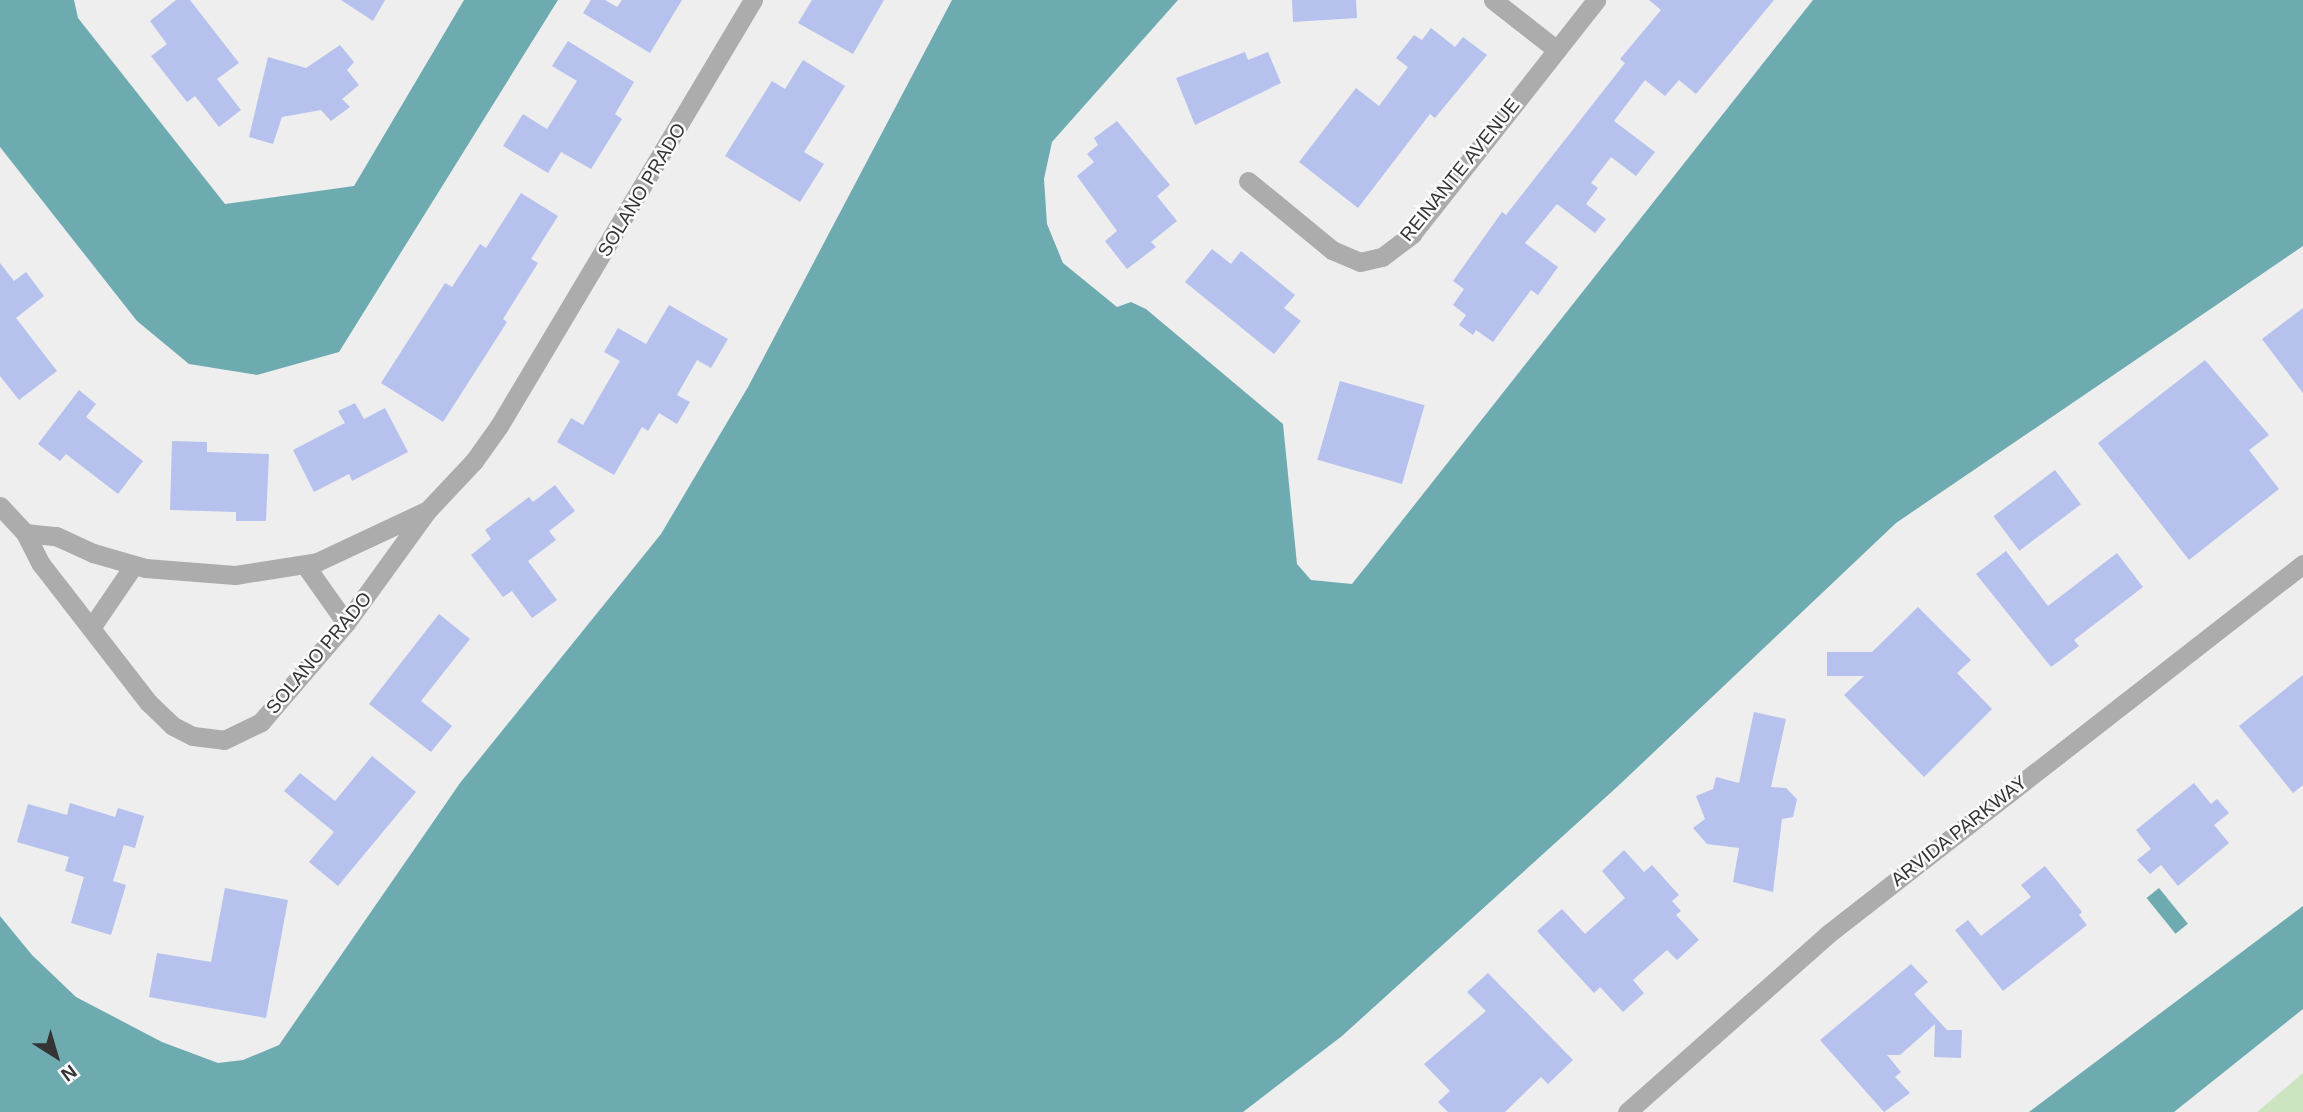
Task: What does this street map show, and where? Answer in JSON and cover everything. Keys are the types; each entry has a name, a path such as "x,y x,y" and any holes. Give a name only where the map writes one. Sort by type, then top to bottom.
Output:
{"street":[{"name":"SOLANO PRADO","path":"0,506 25,533 41,564 91,628 173,726 194,736 224,740 268,716 346,623 427,511 474,461 511,408 753,0"},
{"path":"1493,0 1556,50"},
{"name":"REINANTE AVENUE","path":"1248,181 1332,250 1360,262 1382,257 1412,234 1596,0"},
{"name":"SOLANO PRADO","path":"25,533 56,536 134,565 167,572 236,575 305,565 354,548 427,511"},
{"name":"ARVIDA PARKWAY","path":"1627,1112 1828,934 2303,564"},
{"path":"91,628 134,565"},
{"path":"305,565 346,623"}],"green space":[{"path":"2303,1073 2303,1112 2257,1112"}],"water":[{"path":"0,0 74,0 78,18 225,204 354,186 464,0 558,0 339,352 257,375 189,364 137,321 0,147"},
{"path":"952,0 1178,0 1052,142 1044,179 1047,224 1063,263 1117,307 1131,302 1146,309 1283,424 1297,564 1311,580 1352,584 1813,0 2303,0 2303,246 1896,523 1617,787 1342,1036 1243,1112 0,1112 0,916 32,955 76,997 162,1042 218,1063 243,1060 279,1045 460,783 661,534 748,387"},
{"path":"2159,888 2188,924 2176,934 2147,898"},
{"path":"2303,906 2303,1009 2174,1112 2029,1112"}],"building":[{"path":"176,0 190,0 239,63 217,79 241,110 219,127 195,96 187,102 151,56 167,44 150,21"},
{"path":"341,0 385,0 373,21"},
{"path":"591,0 605,0 617,7 622,0 682,0 650,53 583,13"},
{"path":"812,0 884,0 853,54 798,23"},
{"path":"1292,0 1356,0 1357,18 1293,22"},
{"path":"1649,0 1774,0 1696,94 1679,80 1665,96 1645,80 1614,121 1655,152 1636,176 1611,157 1591,183 1598,188 1586,204 1606,219 1595,233 1557,204 1525,243 1558,267 1538,295 1531,290 1493,342 1476,330 1473,335 1459,325 1466,315 1453,305 1464,289 1453,281 1502,212 1506,215 1625,63 1620,59 1661,10"},
{"path":"1431,28 1455,47 1463,37 1487,55 1435,118 1430,114 1358,208 1299,162 1356,88 1379,106 1408,67 1396,58 1414,35 1422,40"},
{"path":"568,41 634,82 615,114 622,119 591,169 561,152 548,173 503,146 523,114 547,129 577,81 552,66"},
{"path":"340,45 354,62 347,70 359,85 342,99 350,107 331,121 321,110 282,117 273,144 249,137 268,57 306,68"},
{"path":"1245,52 1248,60 1268,52 1281,83 1195,125 1176,78"},
{"path":"803,60 845,86 804,152 824,164 800,202 725,156 772,81 785,89"},
{"path":"1117,121 1170,185 1157,196 1177,221 1151,242 1156,247 1127,269 1105,241 1117,231 1077,176 1094,162 1087,154 1098,145 1094,138"},
{"path":"521,193 558,216 531,259 538,263 503,319 507,322 443,422 381,383 445,283 452,287 480,244 486,248"},
{"path":"1212,249 1231,264 1241,251 1295,295 1284,308 1301,321 1274,354 1185,282"},
{"path":"0,263 14,281 26,272 44,296 16,318 57,371 19,400 0,376"},
{"path":"669,305 728,339 711,368 697,360 677,395 690,402 677,424 659,413 648,431 642,427 614,475 557,442 571,418 583,425 620,361 604,352 618,328 646,344"},
{"path":"2303,308 2303,393 2262,339"},
{"path":"2205,360 2269,435 2249,450 2279,489 2189,560 2098,443"},
{"path":"1340,381 1425,405 1402,484 1317,460"},
{"path":"79,390 96,404 86,417 143,461 118,494 66,454 60,461 38,444"},
{"path":"355,403 364,419 385,408 408,452 352,481 349,474 314,492 293,450 345,423 338,411"},
{"path":"172,441 207,442 207,452 269,454 266,521 236,521 236,512 170,510"},
{"path":"2055,470 2081,504 2019,551 1994,516"},
{"path":"555,485 575,511 549,531 556,540 528,561 557,600 532,618 512,591 503,597 471,555 491,539 485,530 529,497 533,502"},
{"path":"2006,551 2048,606 2117,553 2143,587 2074,640 2079,646 2051,667 1976,574"},
{"path":"1918,607 1971,660 1957,673 1992,709 1924,777 1844,695 1864,676 1827,676 1827,652 1872,652"},
{"path":"439,614 470,639 421,701 452,726 431,752 369,704"},
{"path":"2303,675 2303,785 2293,793 2239,726"},
{"path":"1754,712 1786,719 1771,787 1786,788 1797,799 1793,817 1782,819 1773,892 1733,882 1739,848 1707,844 1693,828 1705,819 1696,796 1713,789 1716,777 1739,783"},
{"path":"372,756 416,792 338,886 309,862 334,832 284,791 300,773 335,801"},
{"path":"2194,783 2211,804 2217,799 2229,813 2214,825 2229,843 2178,886 2161,865 2150,874 2137,860 2151,849 2136,830"},
{"path":"70,803 115,817 118,808 144,816 135,848 124,845 113,881 126,885 111,935 71,923 84,877 65,871 69,857 17,842 28,804 67,815"},
{"path":"1624,850 1644,872 1652,865 1679,895 1672,901 1681,911 1676,915 1699,940 1677,960 1667,950 1633,980 1644,993 1623,1012 1600,987 1594,993 1537,931 1562,909 1585,934 1625,898 1602,871"},
{"path":"2045,866 2082,912 2079,915 2087,925 2003,991 1955,930 1968,920 1981,936 2031,897 2021,885"},
{"path":"225,888 288,900 266,1018 149,997 157,953 211,962"},
{"path":"1911,964 1928,982 1914,994 1947,1030 1962,1030 1961,1058 1934,1057 1935,1024 1900,1055 1887,1055 1901,1072 1895,1077 1910,1093 1884,1112 1820,1040"},
{"path":"1488,973 1573,1060 1548,1084 1541,1077 1505,1112 1448,1112 1438,1102 1450,1091 1424,1064 1486,1011 1467,992"}]}
